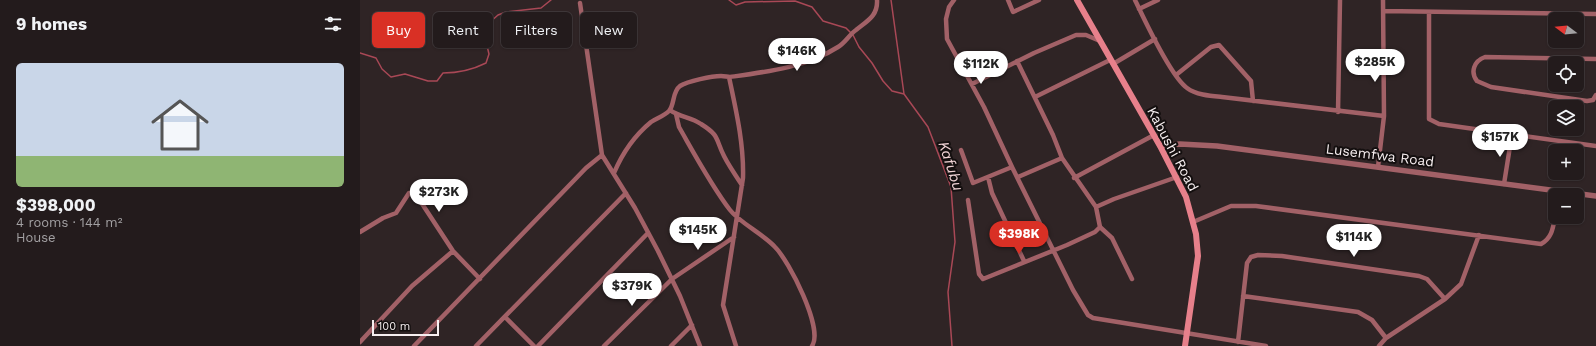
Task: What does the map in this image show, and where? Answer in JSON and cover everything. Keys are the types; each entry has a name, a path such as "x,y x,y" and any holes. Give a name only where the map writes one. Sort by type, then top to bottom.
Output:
{"main road":[{"name":"Kabushi Road","path":"1077,0 1154,135 1186,197 1193,222 1198,256 1185,346"}],"street":[{"path":"614,174 627,148 652,122 670,110 676,92 680,87 707,78 722,76 729,77 740,74 773,71 807,60 839,47 851,34 874,15 877,9 877,0"},
{"path":"954,0 949,7 946,20 947,39 972,84 1012,167 1055,249 1073,290 1088,315 1093,318 1266,346"},
{"path":"1008,0 1012,12 1039,0"},
{"path":"1135,0 1154,39 1176,75 1187,89 1196,93 1253,101 1338,112 1384,116"},
{"path":"1139,10 1158,0"},
{"path":"1338,112 1340,0"},
{"path":"1378,167 1384,116 1383,0"},
{"path":"580,3 602,155 626,193 672,279 700,346"},
{"path":"1383,11 1596,14"},
{"path":"1429,12 1429,119 1439,124 1596,146"},
{"path":"972,84 1017,61 1080,34 1100,41"},
{"path":"1035,97 1112,62 1154,39"},
{"path":"1176,75 1211,47 1219,45 1251,81 1253,101"},
{"path":"1596,59 1485,57 1479,59 1474,66 1473,74 1477,82 1491,87 1587,101 1593,100 1596,95"},
{"path":"1017,61 1062,158 1074,178 1096,207 1100,227 1112,238 1132,279"},
{"path":"729,77 738,116 742,152 742,185 738,218 723,305 736,346"},
{"path":"670,110 676,114 699,122 715,135 720,142 723,154 742,185"},
{"path":"676,114 679,127 699,162 729,208 738,218 774,246 782,254 791,268 815,327 816,339 812,346"},
{"path":"1504,184 1512,134"},
{"path":"1074,178 1154,135"},
{"name":"Lusemfwa Road","path":"1160,146 1180,144 1217,146 1548,191"},
{"path":"961,150 973,183 1012,167"},
{"path":"414,346 586,168 602,155"},
{"path":"1018,177 1062,158"},
{"path":"988,177 992,193 1024,261"},
{"path":"1096,207 1114,199 1177,177"},
{"path":"360,232 383,218 396,213 406,197 412,192 415,193 453,251 480,279"},
{"path":"476,346 626,193"},
{"name":"Lusemfwa Road","path":"1584,195 1596,196"},
{"path":"968,200 981,278 986,278 1095,232 1100,227"},
{"path":"1193,222 1231,206 1251,205 1541,244 1547,240 1552,232 1554,224"},
{"path":"538,346 647,234"},
{"path":"1379,346 1386,338 1445,299 1461,284 1479,235"},
{"path":"604,346 672,279 734,237"},
{"path":"360,342 412,286 453,251"},
{"path":"1238,342 1247,263 1250,257 1258,254 1282,256 1419,276 1427,279 1445,299"},
{"path":"1243,296 1358,312 1372,320 1386,338"},
{"path":"505,317 534,346"},
{"path":"671,346 692,325"}],"waterway":[{"path":"360,53 376,58 382,69 391,77 405,74 428,81 437,81 443,73 465,71 486,63 489,54 484,34 489,23 498,15 506,12 541,8 551,0"},
{"path":"729,0 736,5 745,2 795,1 812,7 823,21 846,28 853,35 859,47 872,63 883,81 892,91 904,94"},
{"name":"Kafubu","path":"891,0 904,94 928,127 951,187 955,242 948,292 952,346"}]}
